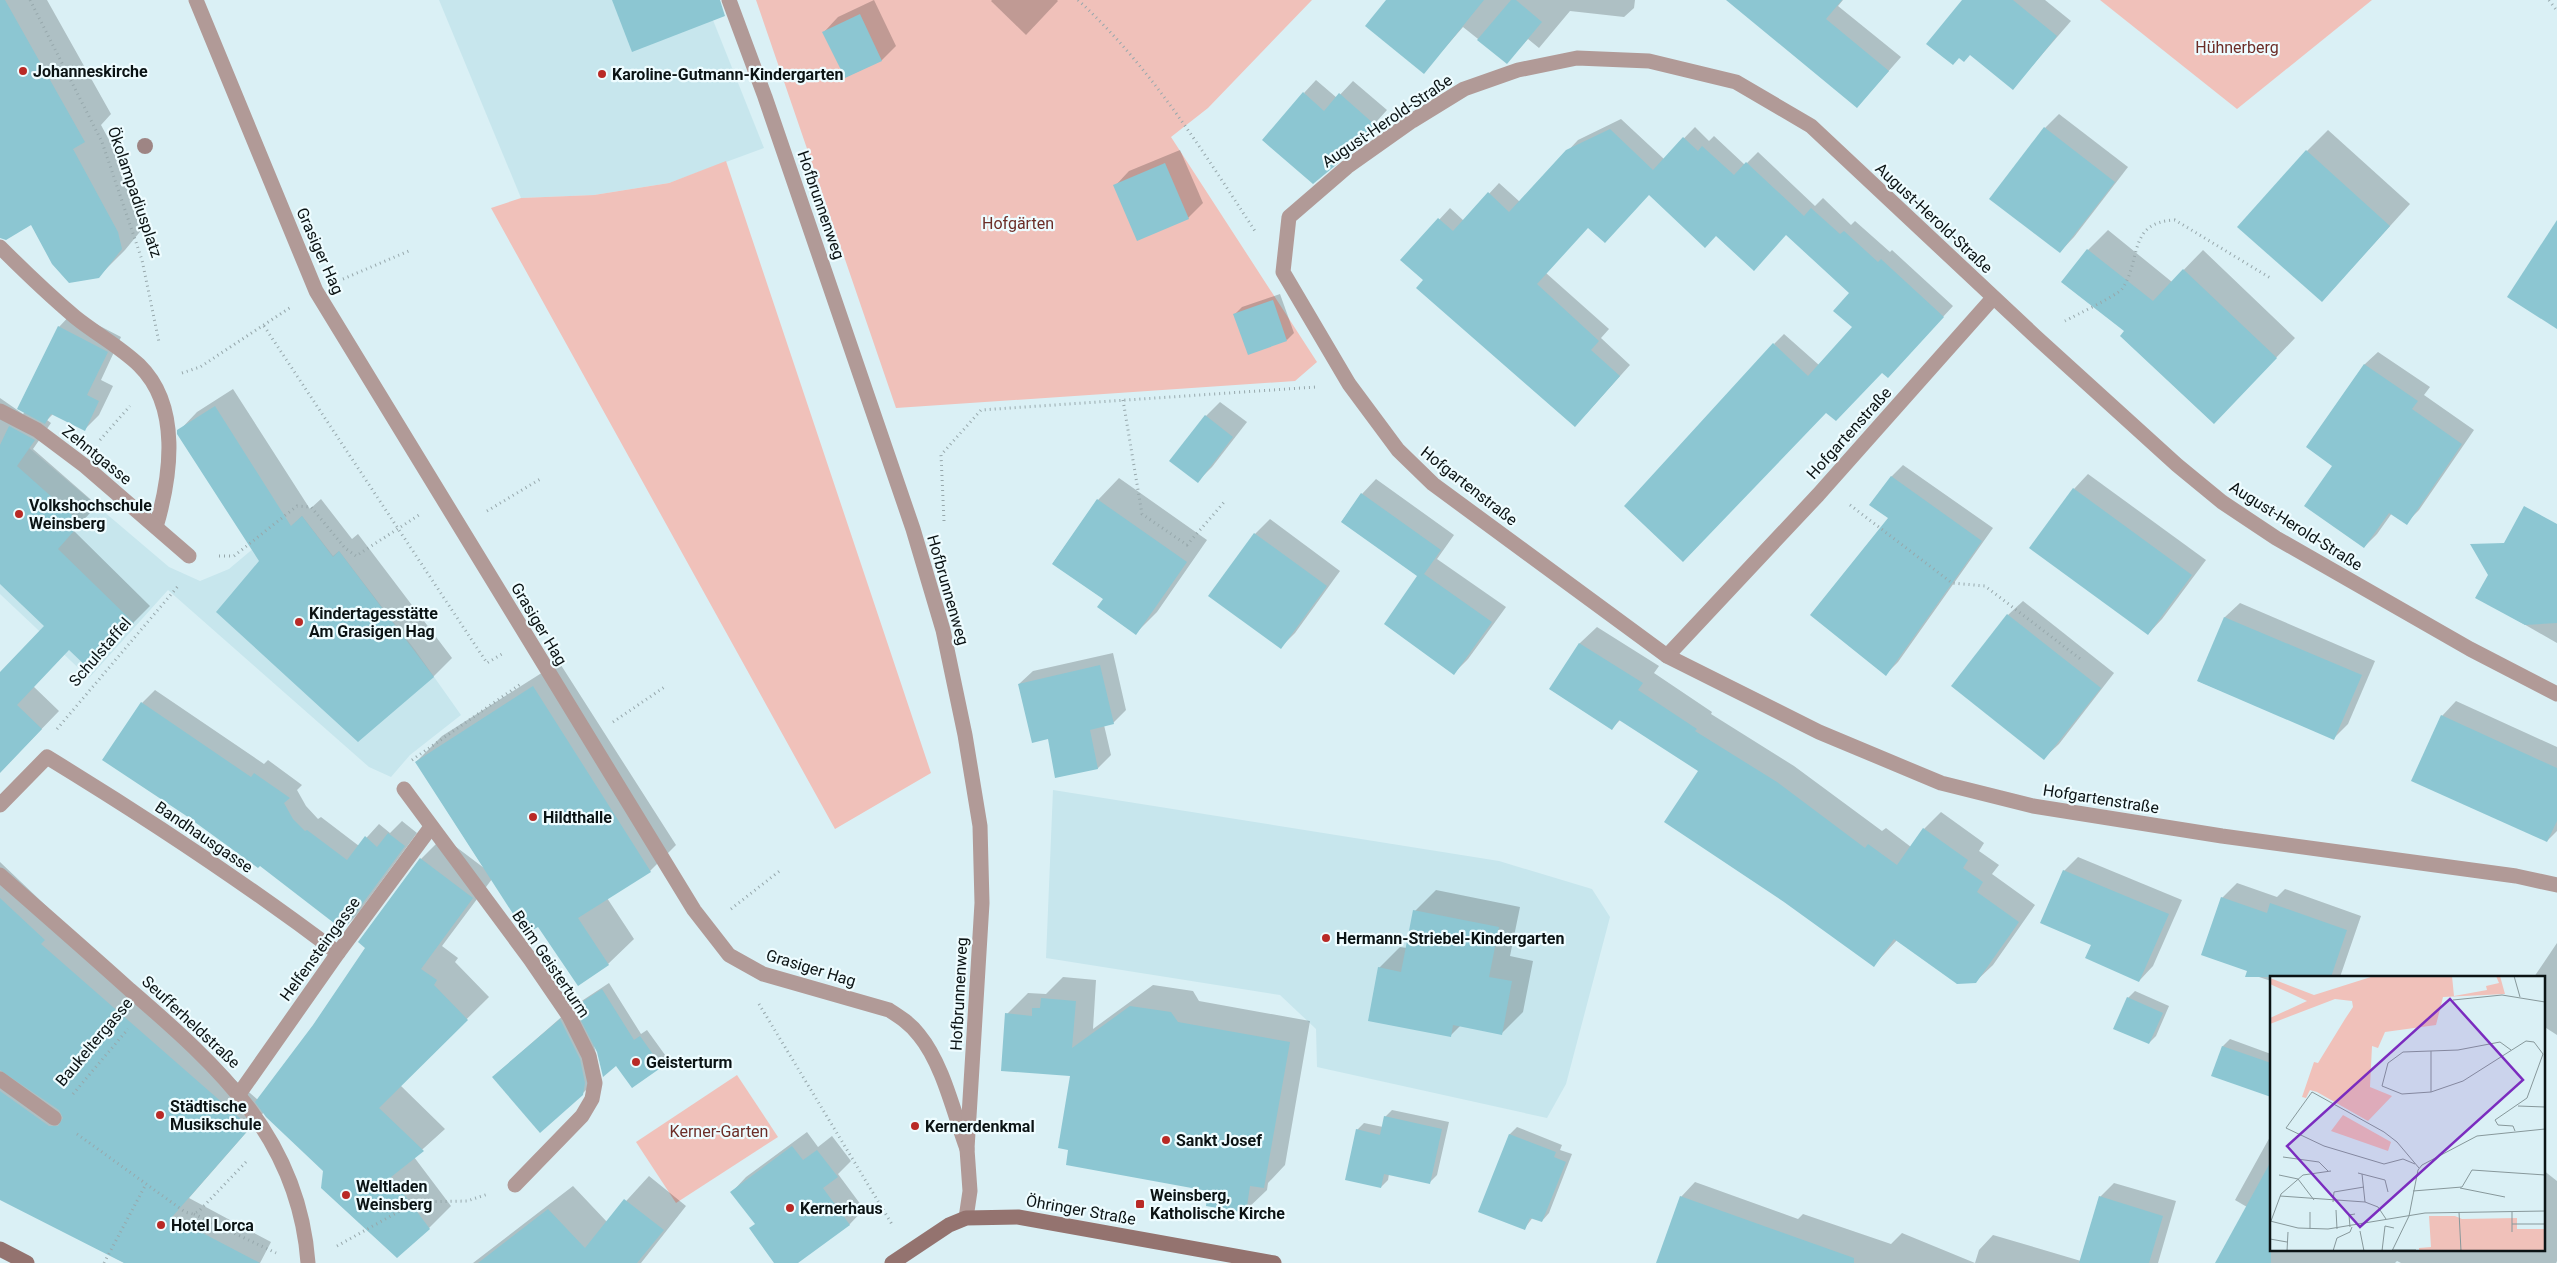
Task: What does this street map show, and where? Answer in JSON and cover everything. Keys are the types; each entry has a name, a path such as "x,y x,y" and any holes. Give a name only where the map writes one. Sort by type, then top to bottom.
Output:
{"street":[{"name":"Grasiger Hag","path":"196,0 316,291 527,639 707,927 729,955 764,974 889,1010 904,1020 919,1034 934,1058 967,1149"},
{"name":"Hofbrunnenweg","path":"729,0 765,98 913,529 943,630 957,697 980,826 982,903 967,1149 970,1191 966,1218"},
{"name":"August-Herold-Straße","path":"1282,272 1289,217 1347,167 1412,121 1464,89 1518,70 1577,58 1649,61 1736,82 1810,126 2036,337 2177,465 2222,502 2276,538 2470,649 2557,694"},
{"path":"0,247 76,318 122,350 156,386 166,417 170,456 166,493 156,527"},
{"name":"Hofgartenstraße","path":"1282,272 1349,384 1398,450 1433,484 1667,656 1819,732 1950,785 2033,806 2222,836 2516,876 2557,885"},
{"name":"Hofgartenstraße","path":"1667,656 1826,486 1994,298"},
{"name":"Zehntgasse","path":"0,411 37,430 85,466 189,556"},
{"name":"Bandhausgasse","path":"0,805 46,757 164,830 283,912 338,953"},
{"name":"Beim Geisterturm","path":"404,789 431,828 530,959 569,1016 588,1056 595,1083 592,1099 582,1116 514,1185"},
{"name":"Helfensteingasse","path":"239,1094 338,953 431,828"},
{"name":"Seufferheldstraße","path":"0,875 210,1060 239,1094 270,1137 290,1182 306,1233 308,1263"},
{"path":"0,1079 54,1118"},
{"name":"Öhringer Straße","path":"892,1263 949,1225 966,1218 1018,1217 1274,1263"},
{"path":"0,1249 27,1263"}],"path":[{"name":"Ökolampadiusplatz","path":"30,0 102,142 142,260 161,352"},
{"path":"1078,0 1108,28 1187,127 1282,272"},
{"path":"2548,0 2557,11"},
{"path":"2036,337 2121,290 2128,275 2139,238 2148,228 2161,220 2175,220 2272,280"},
{"path":"200,367 316,291 411,250"},
{"path":"264,326 487,663 527,639"},
{"path":"944,522 941,455 982,410 1349,384"},
{"path":"1123,400 1142,514 1187,545 1226,500"},
{"path":"460,528 542,478"},
{"path":"1826,486 1952,583 1985,586 2083,661"},
{"path":"220,556 234,556 297,506 311,507 345,548 356,556 443,500"},
{"name":"Schulstaffel","path":"57,728 170,599"},
{"path":"404,789 407,763 545,668"},
{"path":"589,739 666,686"},
{"path":"707,927 782,869"},
{"path":"729,955 887,1215"},
{"name":"Baukeltergasse","path":"72,1095 148,1005"},
{"path":"54,1118 185,1212 280,1255"},
{"path":"193,1214 270,1137"},
{"path":"104,1263 146,1184"},
{"path":"344,1240 416,1202 467,1201 514,1185"}],"shaded area":[{"name":"Karoline-Gutmann-Kindergarten","path":"439,0 705,0 764,148 669,183 594,195 521,198"},
{"name":"Kindertagesstätte Am Grasigen Hag","path":"29,448 169,567 200,581 229,569 274,531 280,537 302,516 333,556 339,551 415,650 461,715 410,755 391,777 369,767 168,590 89,678 0,594 0,488"},
{"name":"Hermann-Striebel-Kindergarten","path":"1053,790 1499,861 1592,889 1610,917 1566,1084 1547,1118 1317,1067 1316,1029 1280,995 1046,958"}],"green space":[{"name":"Hofgärten","path":"756,0 1312,0 1208,108 1171,137 1317,362 1295,381 896,408"},
{"name":"Hühnerberg","path":"2100,0 2372,0 2237,109"},
{"path":"726,161 931,773 835,829 491,208 521,198 594,195 669,183"},
{"name":"Kerner-Garten","path":"737,1075 778,1137 676,1203 636,1142"}],"building":[{"name":"Johanneskirche","path":"0,0 5,0 85,142 73,149 118,232 122,249 99,278 69,283 52,264 31,225 6,240 0,238"},
{"path":"612,0 720,0 725,16 632,52"},
{"path":"1386,0 1484,0 1424,74 1365,26"},
{"path":"1511,0 1516,0 1542,22 1507,64 1477,40"},
{"path":"1726,0 1842,0 1826,19 1889,71 1857,108"},
{"path":"1962,0 2013,0 2057,36 2013,90 1970,55 1964,62 1959,58 1953,65 1926,44"},
{"path":"860,14 882,61 845,78 822,32"},
{"path":"1303,92 1324,111 1339,93 1374,124 1348,155 1313,184 1262,140"},
{"path":"2044,127 2115,182 2060,253 1989,199"},
{"path":"1610,129 1653,170 1683,137 1698,151 1702,146 1734,175 1746,162 1804,216 1811,208 1840,234 1844,231 1878,262 1881,259 1944,317 1888,378 1882,373 1836,421 1826,413 1683,562 1624,506 1773,343 1808,376 1852,327 1833,311 1849,293 1786,235 1754,271 1716,236 1705,248 1649,195 1605,243 1588,228 1537,284 1599,341 1591,350 1620,376 1575,427 1416,288 1423,280 1400,260 1438,218 1453,231 1488,192 1509,212 1566,150"},
{"path":"2306,150 2390,226 2322,302 2237,227"},
{"path":"1165,163 1189,219 1137,241 1113,185"},
{"path":"2557,220 2557,329 2507,297"},
{"path":"2087,249 2153,301 2183,269 2277,358 2214,424 2120,336 2124,331 2061,282"},
{"path":"1273,300 1287,341 1248,355 1233,314"},
{"path":"58,326 108,352 87,395 99,401 85,431 51,414 45,424 17,409"},
{"path":"2364,364 2418,401 2412,409 2462,444 2407,525 2389,513 2364,548 2304,506 2332,466 2306,447"},
{"path":"215,406 291,526 302,516 333,557 339,551 434,677 358,742 216,612 259,561 177,434 177,430"},
{"path":"1205,415 1233,437 1198,483 1169,461"},
{"path":"9,426 35,440 17,466 81,523 58,549 134,623 89,669 69,650 17,705 42,729 0,773 0,672 44,626 0,584 0,445"},
{"path":"1891,476 1982,541 1886,676 1810,615 1888,518 1869,505"},
{"path":"2073,488 2192,575 2148,635 2029,548"},
{"path":"1361,493 1441,550 1424,574 1492,622 1454,675 1384,624 1417,576 1341,522"},
{"path":"1097,499 1187,562 1136,635 1097,607 1103,599 1052,564"},
{"path":"2524,506 2557,524 2557,623 2525,625 2475,598 2488,575 2470,544 2504,543"},
{"path":"1254,533 1327,586 1281,649 1208,596"},
{"path":"2007,614 2101,688 2044,760 1951,686"},
{"path":"2224,617 2362,675 2334,740 2197,681"},
{"path":"1579,643 1643,683 1638,690 1697,729 1695,731 1777,782 1865,848 1868,844 1897,865 1923,828 1968,860 1963,868 1983,882 1977,892 2019,922 1976,983 1957,984 1894,939 1874,967 1784,902 1664,822 1698,771 1619,720 1612,730 1549,689"},
{"path":"1100,665 1114,724 1090,730 1098,769 1055,778 1048,739 1032,743 1018,684"},
{"name":"Hildthalle","path":"533,686 651,872 578,918 609,965 578,986 538,927 526,934 415,762"},
{"path":"141,702 251,777 254,773 290,798 284,803 293,819 305,831 307,830 347,860 365,836 377,847 388,833 405,846 343,930 260,866 258,868 185,815 102,760"},
{"path":"2441,715 2557,768 2557,821 2547,842 2411,781"},
{"path":"420,858 473,898 421,969 437,980 434,985 468,1020 379,1108 424,1151 391,1177 430,1229 397,1258 321,1188 323,1171 266,1117 255,1102 313,1025 365,948 358,942"},
{"path":"2063,870 2169,914 2139,982 2085,958 2091,945 2040,923"},
{"path":"2221,897 2267,913 2270,903 2347,930 2331,976 2245,977 2247,971 2201,955"},
{"path":"0,898 45,940 41,944 249,1126 250,1128 172,1217 260,1263 124,1263 0,1200 0,1091 49,1126 58,1126 63,1118 59,1110 0,1070"},
{"path":"1413,910 1499,927 1489,977 1512,981 1502,1035 1453,1025 1451,1037 1368,1021 1378,967 1401,972"},
{"path":"602,989 634,1040 640,1036 662,1067 632,1088 616,1066 603,1077 597,1052 574,1007"},
{"path":"2127,997 2163,1013 2149,1044 2113,1029"},
{"path":"1041,998 1076,1001 1072,1048 1130,1006 1171,1012 1178,1022 1290,1042 1264,1188 1250,1186 1246,1213 1206,1206 1208,1191 1066,1165 1068,1150 1058,1148 1070,1076 1001,1071 1005,1013 1032,1016 1032,1008 1040,1008"},
{"path":"560,1019 580,1059 585,1083 583,1095 540,1133 492,1077"},
{"path":"2222,1046 2270,1063 2270,1097 2211,1076"},
{"path":"1384,1116 1442,1129 1430,1184 1384,1174 1381,1188 1345,1180 1356,1129 1380,1135"},
{"path":"1509,1134 1556,1152 1554,1157 1566,1162 1542,1222 1530,1218 1525,1230 1478,1212"},
{"name":"Kernerhaus","path":"792,1146 803,1160 817,1150 838,1177 823,1188 850,1225 798,1263 774,1263 749,1228 755,1224 730,1192"},
{"path":"2270,1163 2271,1263 2215,1263"},
{"path":"1680,1196 1854,1258 1854,1263 1656,1263"},
{"path":"2099,1196 2163,1216 2149,1263 2079,1263"},
{"path":"624,1199 664,1230 637,1263 478,1263 548,1209 585,1248"}],"place":[{"name":"Johanneskirche","path":"23,71"},
{"name":"Karoline-Gutmann-Kindergarten","path":"602,74"},
{"name":"Volkshochschule Weinsberg","path":"19,514"},
{"name":"Kindertagesstätte Am Grasigen Hag","path":"299,622"},
{"name":"Hildthalle","path":"533,817"},
{"name":"Hermann-Striebel-Kindergarten","path":"1326,938"},
{"name":"Geisterturm","path":"636,1062"},
{"name":"Städtische Musikschule","path":"160,1115"},
{"name":"Kernerdenkmal","path":"915,1126"},
{"name":"Sankt Josef","path":"1166,1140"},
{"name":"Weltladen Weinsberg","path":"346,1195"},
{"name":"Weinsberg, Katholische Kirche","path":"1140,1204"},
{"name":"Kernerhaus","path":"790,1208"},
{"name":"Hotel Lorca","path":"161,1225"}]}
